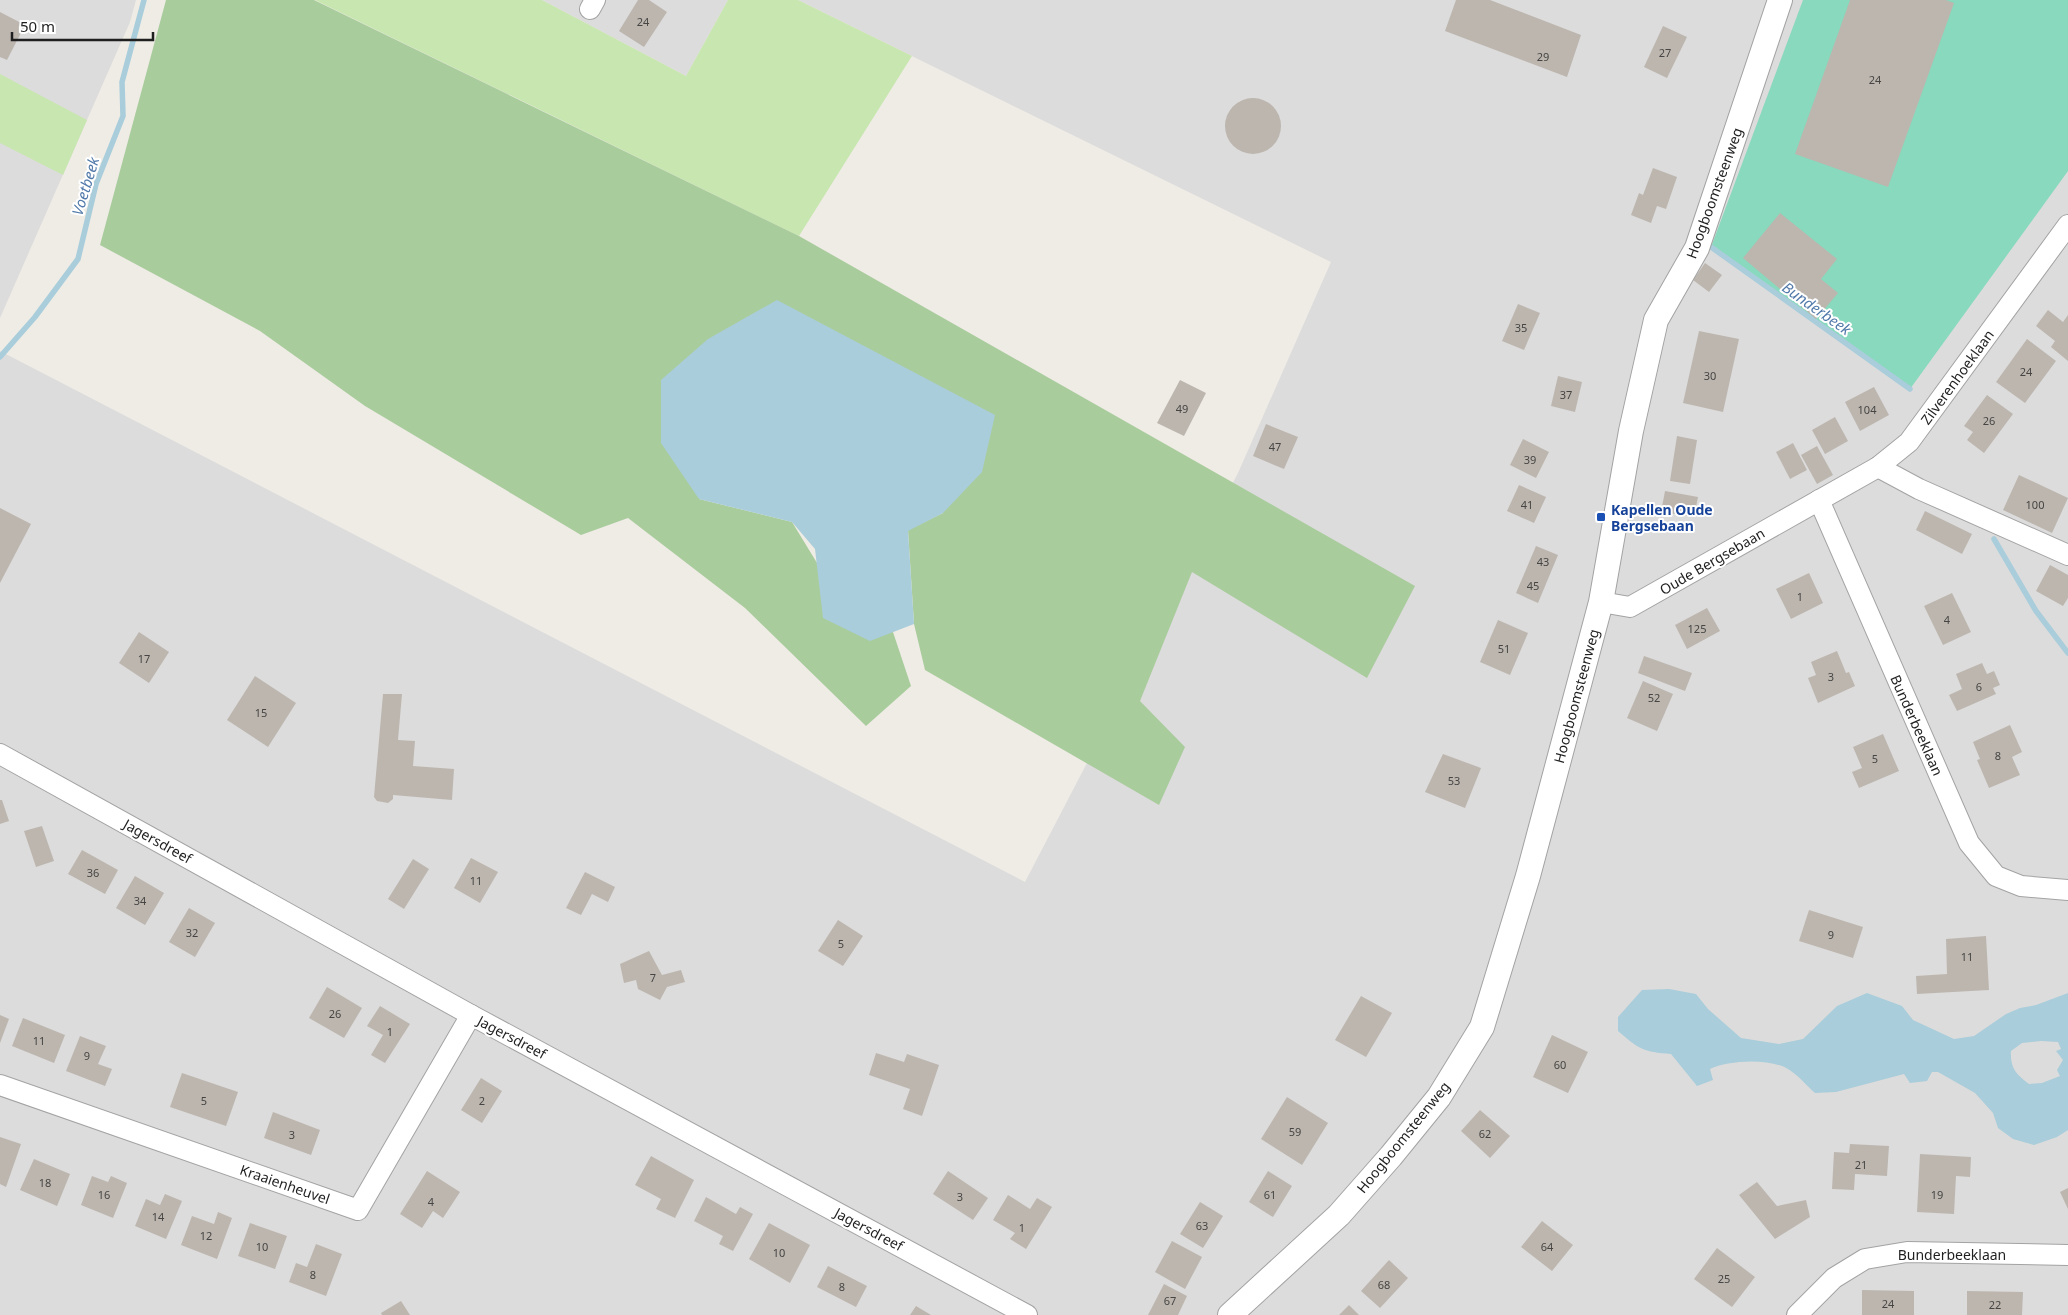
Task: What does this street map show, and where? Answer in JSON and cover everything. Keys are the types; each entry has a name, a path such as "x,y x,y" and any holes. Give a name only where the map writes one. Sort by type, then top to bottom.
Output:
{"street":[{"name":"Hoogboomsteenweg","path":"1230,1315 1339,1215 1391,1156 1439,1097 1482,1027 1528,876 1601,602 1631,431 1656,320 1697,248 1780,0"},
{"name":"Zilverenhoeklaan","path":"1819,500 1878,467 1909,442 2068,224"},
{"path":"1878,467 1919,489 2068,555"},
{"name":"Oude Bergsebaan","path":"1601,602 1630,607 1819,500"},
{"name":"Bunderbeeklaan","path":"1819,500 1969,843 1996,876 2021,886 2068,890"},
{"name":"Jagersdreef","path":"0,754 471,1015 1027,1315"},
{"name":"Kraaienheuvel","path":"0,1085 358,1210 471,1015"},
{"name":"Bunderbeeklaan","path":"1797,1315 1834,1278 1865,1259 1907,1252 2068,1255"}],"shaded area":[{"path":"0,0 136,0 130,22 0,318"},
{"path":"542,0 728,0 686,76"},
{"path":"798,0 2068,0 2068,1315 0,1315 0,351 1025,882 1238,473 1331,262"}],"green space":[{"path":"166,0 314,0 799,236 1415,586 1367,678 1192,572 1140,701 1185,747 1159,805 925,670 914,624 908,530 943,513 699,499 792,522 836,594 891,626 911,686 866,726 745,608 628,518 581,535 365,406 260,331 100,245"},
{"path":"315,0 542,0 686,76 728,0 798,0 912,56 799,236"},
{"path":"1803,0 2068,0 2068,171 1910,389 1711,247"},
{"path":"0,74 87,120 63,175 0,143"}],"water":[{"path":"777,300 995,415 982,472 943,513 908,531 914,624 870,641 823,618 815,549 792,522 699,499 661,443 661,380 708,339"},
{"path":"1669,989 1696,994 1708,1009 1741,1038 1779,1044 1803,1039 1837,1006 1867,993 1902,1006 1913,1020 1954,1039 1974,1036 2006,1014 2068,993 2068,1130 2057,1137 2034,1145 2013,1139 1998,1128 1993,1113 1975,1093 1938,1072 1932,1072 1927,1081 1910,1083 1904,1074 1836,1092 1815,1093 1799,1077 1780,1065 1760,1062 1738,1062 1710,1069 1713,1080 1697,1086 1671,1054 1647,1051 1631,1042 1618,1031 1618,1017 1642,990","holes":["2058,1042 2061,1049 2056,1051 2063,1060 2057,1070 2060,1076 2042,1083 2029,1084 2015,1070 2011,1051 2022,1043"]}],"building":[{"path":"638,0 649,0 667,12 644,47 619,31"},
{"path":"1456,0 1490,0 1581,35 1567,77 1445,31"},
{"path":"1850,0 1946,0 1954,3 1888,187 1795,154"},
{"path":"0,12 25,25 7,60 0,57"},
{"path":"1663,26 1687,37 1667,78 1644,67"},
{"path":"1247,98 1259,98 1269,102 1277,110 1281,126 1277,142 1269,150 1259,154 1247,154 1237,150 1229,142 1225,132 1225,120 1229,110 1237,102"},
{"path":"1653,168 1677,177 1666,209 1657,206 1651,223 1631,215 1639,193 1643,195"},
{"path":"1780,213 1837,259 1821,279 1838,293 1816,319 1743,258"},
{"path":"1705,263 1722,275 1709,292 1693,280"},
{"path":"1518,304 1540,313 1524,350 1502,341"},
{"path":"2048,310 2063,322 2068,315 2068,361 2051,347 2055,341 2036,326"},
{"path":"1699,331 1739,339 1723,412 1683,403"},
{"path":"2027,339 2056,361 2025,403 1996,382"},
{"path":"1558,376 1582,382 1575,412 1551,406"},
{"path":"1180,380 1206,393 1184,436 1157,423"},
{"path":"1874,387 1889,415 1860,431 1845,402"},
{"path":"1987,395 2013,414 1984,453 1967,440 1973,432 1964,426"},
{"path":"1835,417 1848,441 1825,454 1812,430"},
{"path":"1266,424 1298,437 1284,469 1253,456"},
{"path":"1677,436 1697,440 1690,484 1670,481"},
{"path":"1523,439 1549,452 1536,478 1510,465"},
{"path":"1793,443 1807,470 1790,479 1776,452"},
{"path":"1817,446 1833,475 1817,484 1801,455"},
{"path":"2019,475 2068,498 2052,533 2003,510"},
{"path":"1519,485 1546,497 1534,523 1507,511"},
{"path":"1665,491 1698,497 1694,517 1661,512"},
{"path":"0,508 31,524 0,583"},
{"path":"1925,511 1972,534 1962,554 1916,530"},
{"path":"1536,546 1558,555 1538,603 1516,593"},
{"path":"2050,565 2068,575 2068,598 2063,606 2036,591"},
{"path":"1809,573 1823,603 1791,619 1776,589"},
{"path":"1952,593 1971,632 1943,645 1924,606"},
{"path":"1707,608 1720,631 1687,649 1675,625"},
{"path":"1498,620 1528,633 1510,675 1480,662"},
{"path":"139,632 169,652 149,683 119,663"},
{"path":"1837,651 1846,673 1849,672 1855,686 1818,703 1808,678 1816,675 1811,662"},
{"path":"1644,656 1692,673 1685,691 1638,673"},
{"path":"1982,663 1987,674 1994,671 2000,685 1993,688 1996,694 1957,711 1949,695 1962,689 1956,674"},
{"path":"255,676 296,703 268,747 227,720"},
{"path":"1643,681 1673,694 1657,731 1627,718"},
{"path":"383,694 402,694 398,740 415,741 413,766 454,769 452,800 393,795 393,799 388,803 377,801 374,797"},
{"path":"2010,725 2022,752 2012,757 2020,775 1989,788 1977,760 1980,759 1973,742"},
{"path":"1883,734 1899,771 1859,788 1852,772 1862,768 1853,747"},
{"path":"1443,754 1481,768 1465,808 1425,792"},
{"path":"0,800 2,800 9,821 0,824"},
{"path":"42,826 54,861 36,867 24,831"},
{"path":"82,850 118,870 105,894 68,874"},
{"path":"471,858 498,872 480,903 454,888"},
{"path":"413,859 429,869 404,909 388,899"},
{"path":"585,872 615,887 608,902 592,894 581,915 566,908"},
{"path":"135,876 164,893 145,925 116,908"},
{"path":"189,908 215,923 195,957 169,942"},
{"path":"1809,910 1863,927 1853,958 1799,941"},
{"path":"838,920 863,936 843,966 818,951"},
{"path":"1986,936 1989,990 1917,994 1916,976 1947,974 1946,939"},
{"path":"649,951 662,975 681,970 685,982 667,987 660,1000 638,989 636,980 624,983 620,964"},
{"path":"327,987 362,1008 344,1038 309,1018"},
{"path":"1361,996 1392,1013 1366,1057 1335,1040"},
{"path":"380,1006 410,1024 385,1063 371,1055 383,1035 367,1026"},
{"path":"0,1015 9,1019 0,1043"},
{"path":"23,1018 65,1035 54,1063 12,1046"},
{"path":"1552,1035 1588,1052 1568,1093 1533,1077"},
{"path":"80,1036 106,1046 98,1064 112,1069 105,1086 66,1071"},
{"path":"876,1053 904,1062 907,1054 939,1065 922,1116 903,1109 910,1089 869,1075"},
{"path":"182,1073 238,1092 226,1126 170,1107"},
{"path":"481,1078 502,1091 482,1123 461,1110"},
{"path":"1287,1097 1328,1123 1302,1165 1261,1139"},
{"path":"1480,1110 1510,1136 1490,1158 1461,1131"},
{"path":"273,1112 320,1130 311,1155 264,1138"},
{"path":"0,1137 21,1144 6,1187 0,1184"},
{"path":"1850,1144 1889,1146 1887,1176 1855,1174 1854,1190 1832,1189 1834,1152 1849,1153"},
{"path":"1920,1154 1971,1157 1970,1177 1956,1176 1954,1214 1917,1212"},
{"path":"651,1156 694,1180 675,1218 656,1209 661,1199 635,1185"},
{"path":"34,1159 70,1174 57,1206 20,1190"},
{"path":"427,1171 460,1192 443,1218 433,1211 422,1228 400,1214"},
{"path":"948,1171 988,1198 973,1220 933,1194"},
{"path":"1268,1171 1292,1186 1273,1217 1249,1202"},
{"path":"92,1176 108,1182 111,1176 127,1183 113,1218 81,1205"},
{"path":"1757,1182 1777,1206 1806,1200 1810,1217 1775,1239 1739,1195"},
{"path":"2068,1188 2068,1209 2060,1192"},
{"path":"165,1194 182,1201 166,1239 135,1226 146,1199 160,1205"},
{"path":"1008,1195 1030,1209 1037,1198 1052,1207 1026,1249 1010,1239 1015,1233 993,1220"},
{"path":"706,1197 736,1214 740,1207 753,1214 733,1251 719,1244 723,1236 694,1221"},
{"path":"1200,1202 1223,1216 1203,1248 1180,1234"},
{"path":"218,1212 232,1218 217,1259 181,1245 192,1216 214,1224"},
{"path":"1542,1221 1573,1245 1552,1271 1521,1247"},
{"path":"250,1223 287,1236 275,1269 238,1256"},
{"path":"769,1223 810,1245 790,1283 749,1259"},
{"path":"1172,1241 1202,1257 1185,1289 1155,1272"},
{"path":"316,1244 342,1254 326,1296 289,1282 296,1263 307,1267"},
{"path":"1717,1248 1755,1277 1732,1307 1694,1279"},
{"path":"1389,1260 1408,1278 1380,1308 1361,1291"},
{"path":"828,1266 867,1286 856,1307 817,1287"},
{"path":"1164,1284 1187,1296 1178,1315 1148,1315"},
{"path":"1862,1290 1914,1291 1914,1315 1862,1315"},
{"path":"1967,1291 2023,1292 2022,1315 1967,1315"},
{"path":"401,1301 410,1315 382,1315 381,1313"},
{"path":"1349,1305 1359,1315 1339,1315"},
{"path":"916,1306 931,1315 910,1315"}],"waterway":[{"name":"Voetbeek","path":"0,357 35,317 78,259 96,184 123,116 122,82 144,0"},
{"name":"Bunderbeek","path":"1711,247 1910,389"},
{"name":"Bunderbeek","path":"1994,539 2036,611 2068,653"}],"place":[{"name":"Kapellen Oude Bergsebaan","path":"1601,517"}]}
